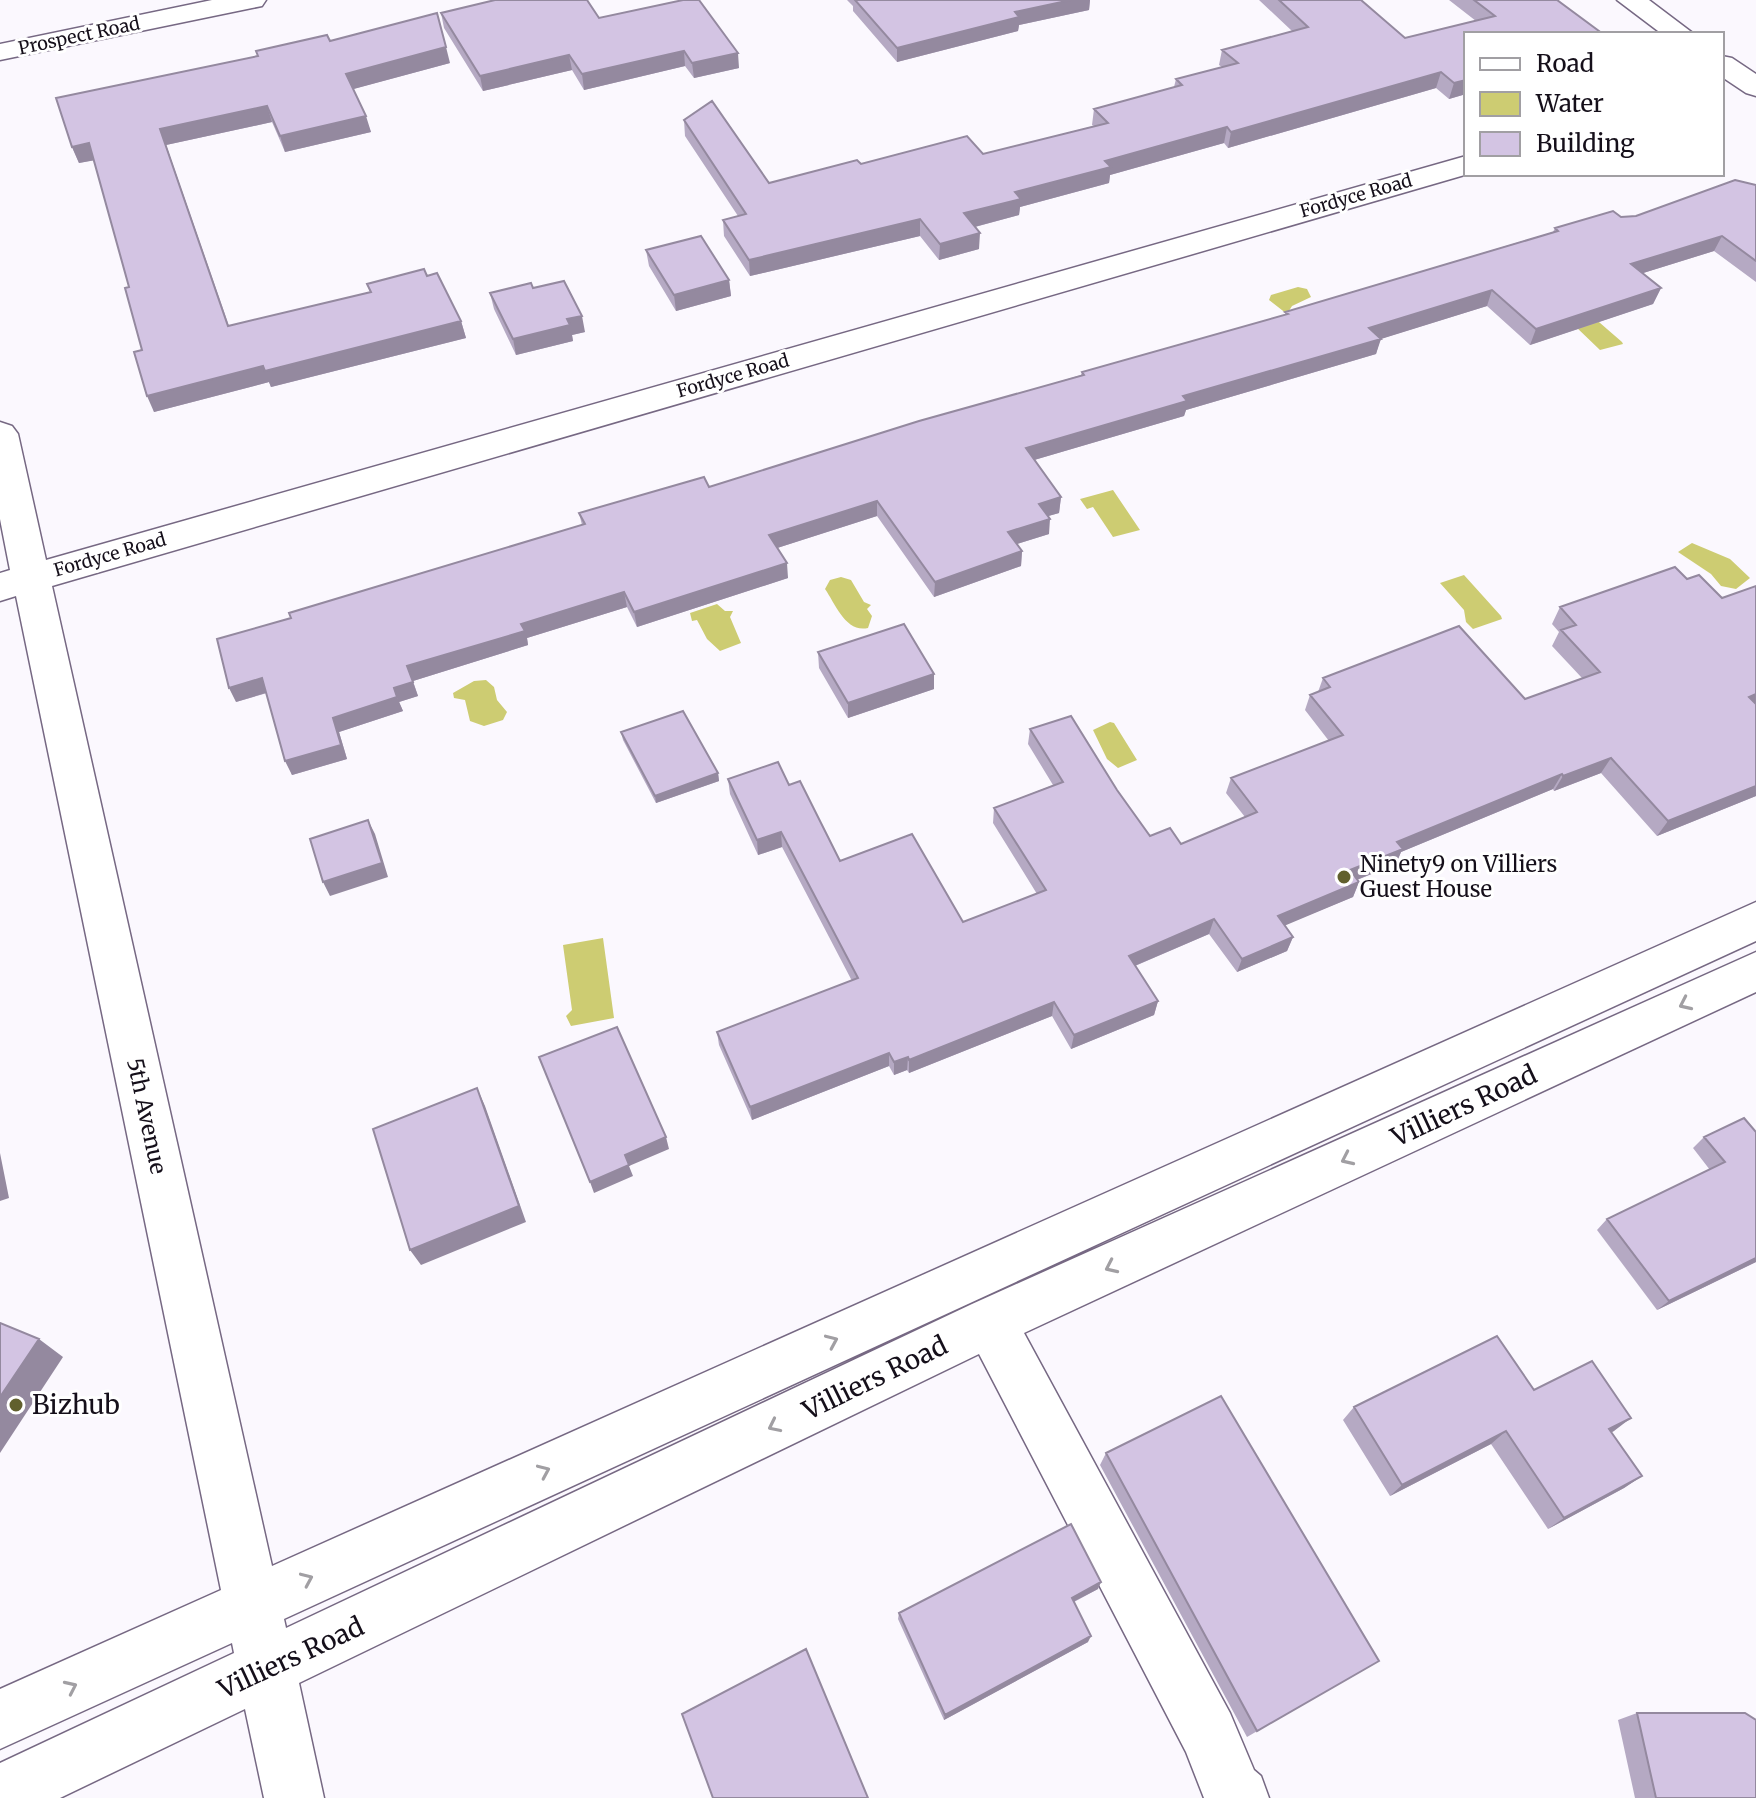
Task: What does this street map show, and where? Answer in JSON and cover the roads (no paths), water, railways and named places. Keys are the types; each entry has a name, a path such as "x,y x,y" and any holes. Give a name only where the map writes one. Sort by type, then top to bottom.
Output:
{"street":[{"name":"Prospect Road","path":"0,52 252,0"},
{"path":"1631,0 1677,32"},
{"path":"1724,66 1746,86"},
{"name":"Fordyce Road","path":"16,582 1464,166"},
{"name":"5th Avenue","path":"0,434 16,582 294,1798"},
{"name":"Villiers Road","path":"0,1795 265,1671 991,1304 1600,1018 1756,921"},
{"name":"Villiers Road","path":"1600,1018 1756,971"},
{"path":"991,1304 1209,1734 1232,1791 1239,1798"},
{"name":"Villiers Road","path":"0,1719 251,1604 991,1304"}],"water":[{"path":"1298,287 1307,289 1311,297 1292,306 1287,314 1269,300 1271,295"},
{"path":"1592,316 1623,344 1600,350 1575,326"},
{"path":"1113,490 1140,530 1113,537 1093,507 1087,509 1080,499"},
{"path":"1692,543 1730,559 1750,578 1736,589 1721,586 1711,574 1678,552"},
{"path":"1464,575 1502,619 1473,629 1466,622 1464,610 1440,583"},
{"path":"841,577 851,580 864,602 871,605 867,609 872,616 868,628 848,622 825,589 830,580"},
{"path":"717,604 725,611 733,611 730,617 741,643 720,651 707,639 697,620 692,621 690,613"},
{"path":"486,680 494,687 497,700 507,712 503,720 484,726 470,721 465,700 454,698 453,693 474,681"},
{"path":"1114,723 1137,760 1118,768 1107,759 1093,730"},
{"path":"603,938 614,1018 571,1026 566,1016 572,1010 563,945"}],"place":[{"name":"Ninety9 on Villiers Guest House","path":"1344,877"},
{"name":"Bizhub","path":"16,1405"}]}
